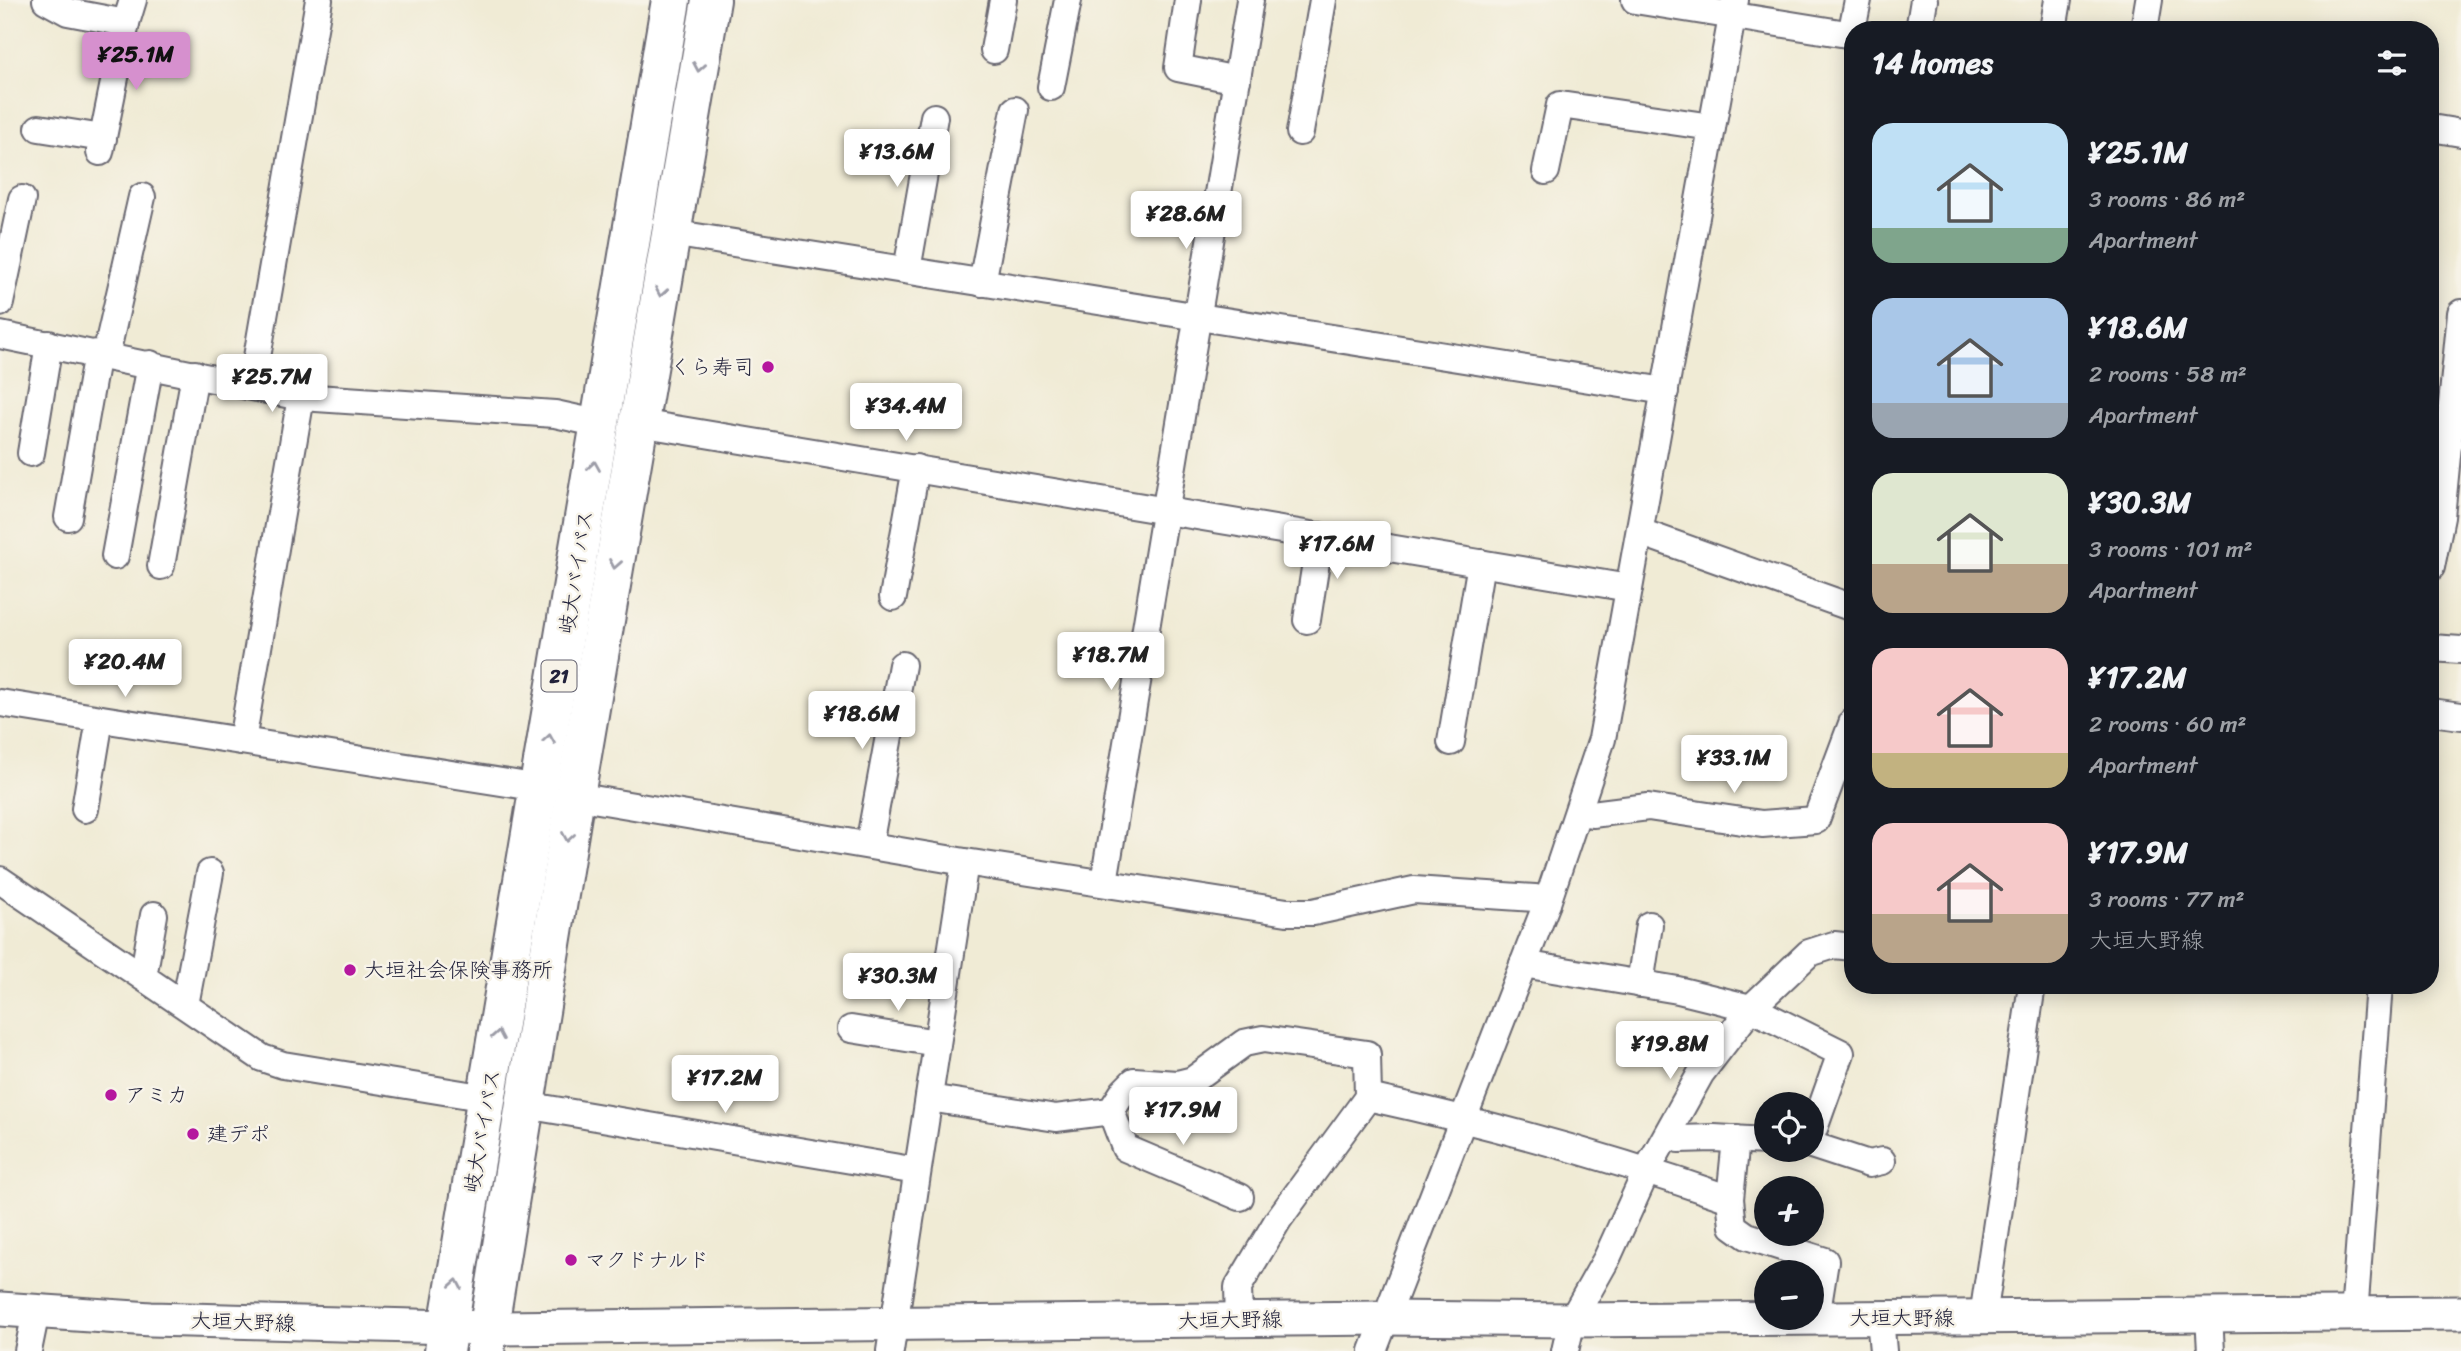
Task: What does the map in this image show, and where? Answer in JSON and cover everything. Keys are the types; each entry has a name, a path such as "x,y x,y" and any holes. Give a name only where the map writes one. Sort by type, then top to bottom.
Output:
{"highway":[{"name":"岐大バイパス","path":"487,1340 525,1105 601,424 671,0"},
{"name":"岐大バイパス","path":"446,1339 487,1098 639,423 711,0"}],"main road":[{"name":"大垣大野線","path":"0,1309 487,1340 892,1337 1239,1320 1385,1318 1568,1335 1754,1322"},
{"name":"大垣大野線","path":"1824,1318 2461,1313"}],"street":[{"path":"39,128 101,145 130,12 68,12 46,0"},
{"path":"252,386 319,0"},
{"path":"994,50 1003,0"},
{"path":"1051,87 1068,0"},
{"path":"1188,0 1178,68 1237,80"},
{"path":"1104,882 1250,0"},
{"path":"1300,132 1323,0"},
{"path":"1635,0 1734,8 1844,33"},
{"path":"1854,21 1858,0"},
{"path":"1920,21 1924,0"},
{"path":"2054,21 2058,0"},
{"path":"2146,21 2149,0"},
{"path":"1373,1351 1547,903 1602,739 1734,8"},
{"path":"1546,171 1560,105 1712,127"},
{"path":"982,282 1015,110"},
{"path":"907,270 933,117"},
{"path":"2439,129 2461,133"},
{"path":"68,517 101,354 142,197"},
{"path":"0,303 22,199"},
{"path":"671,233 1665,391"},
{"path":"2439,531 2443,513 2442,380 2461,313"},
{"path":"0,335 301,397 555,414 601,424"},
{"path":"31,453 49,344"},
{"path":"115,556 150,364"},
{"path":"161,566 195,374"},
{"path":"242,741 301,397"},
{"path":"639,423 1629,588"},
{"path":"893,597 916,468"},
{"path":"1640,532 1844,605"},
{"path":"1307,620 1320,536"},
{"path":"1451,742 1481,563"},
{"path":"2439,649 2461,650"},
{"path":"869,845 902,665"},
{"path":"0,703 558,792 965,862 1287,912 1313,912 1414,890 1535,898 1547,903"},
{"path":"2439,713 2461,716"},
{"path":"85,809 100,719"},
{"path":"1578,812 1592,814 1648,807 1762,824 1816,820 1844,745"},
{"path":"892,1337 965,862"},
{"path":"185,1005 210,873"},
{"path":"0,880 262,1058 283,1066 487,1098"},
{"path":"143,976 154,915"},
{"path":"1640,984 1649,926"},
{"path":"1568,1335 1647,1170 1701,1073 1751,1008 1809,953 1835,945 1844,946"},
{"path":"1523,964 1678,990 1751,1008 1841,1053 1824,1101"},
{"path":"1983,1317 2031,994"},
{"path":"2354,1315 2378,994"},
{"path":"851,1029 937,1043"},
{"path":"929,1098 1056,1118 1111,1111 1134,1081 1177,1084 1193,1080 1244,1043 1263,1039 1367,1054 1368,1097 1278,1220 1238,1287 1239,1320"},
{"path":"1368,1097 1548,1140 1730,1199"},
{"path":"525,1105 917,1171"},
{"path":"1111,1111 1125,1148 1240,1197"},
{"path":"1669,1134 1679,1139 1754,1140"},
{"path":"1736,1139 1730,1199 1733,1226 1747,1236 1822,1260"},
{"path":"1824,1149 1869,1164 1882,1161"},
{"path":"29,1351 36,1312"},
{"path":"2209,1316 2211,1351"},
{"path":"1880,1318 1883,1351"}],"place":[{"name":"くら寿司","path":"768,367"},
{"name":"大垣社会保険事務所","path":"350,970"},
{"name":"アミカ","path":"111,1095"},
{"name":"建デポ","path":"193,1134"},
{"name":"マクドナルド","path":"571,1260"}]}
